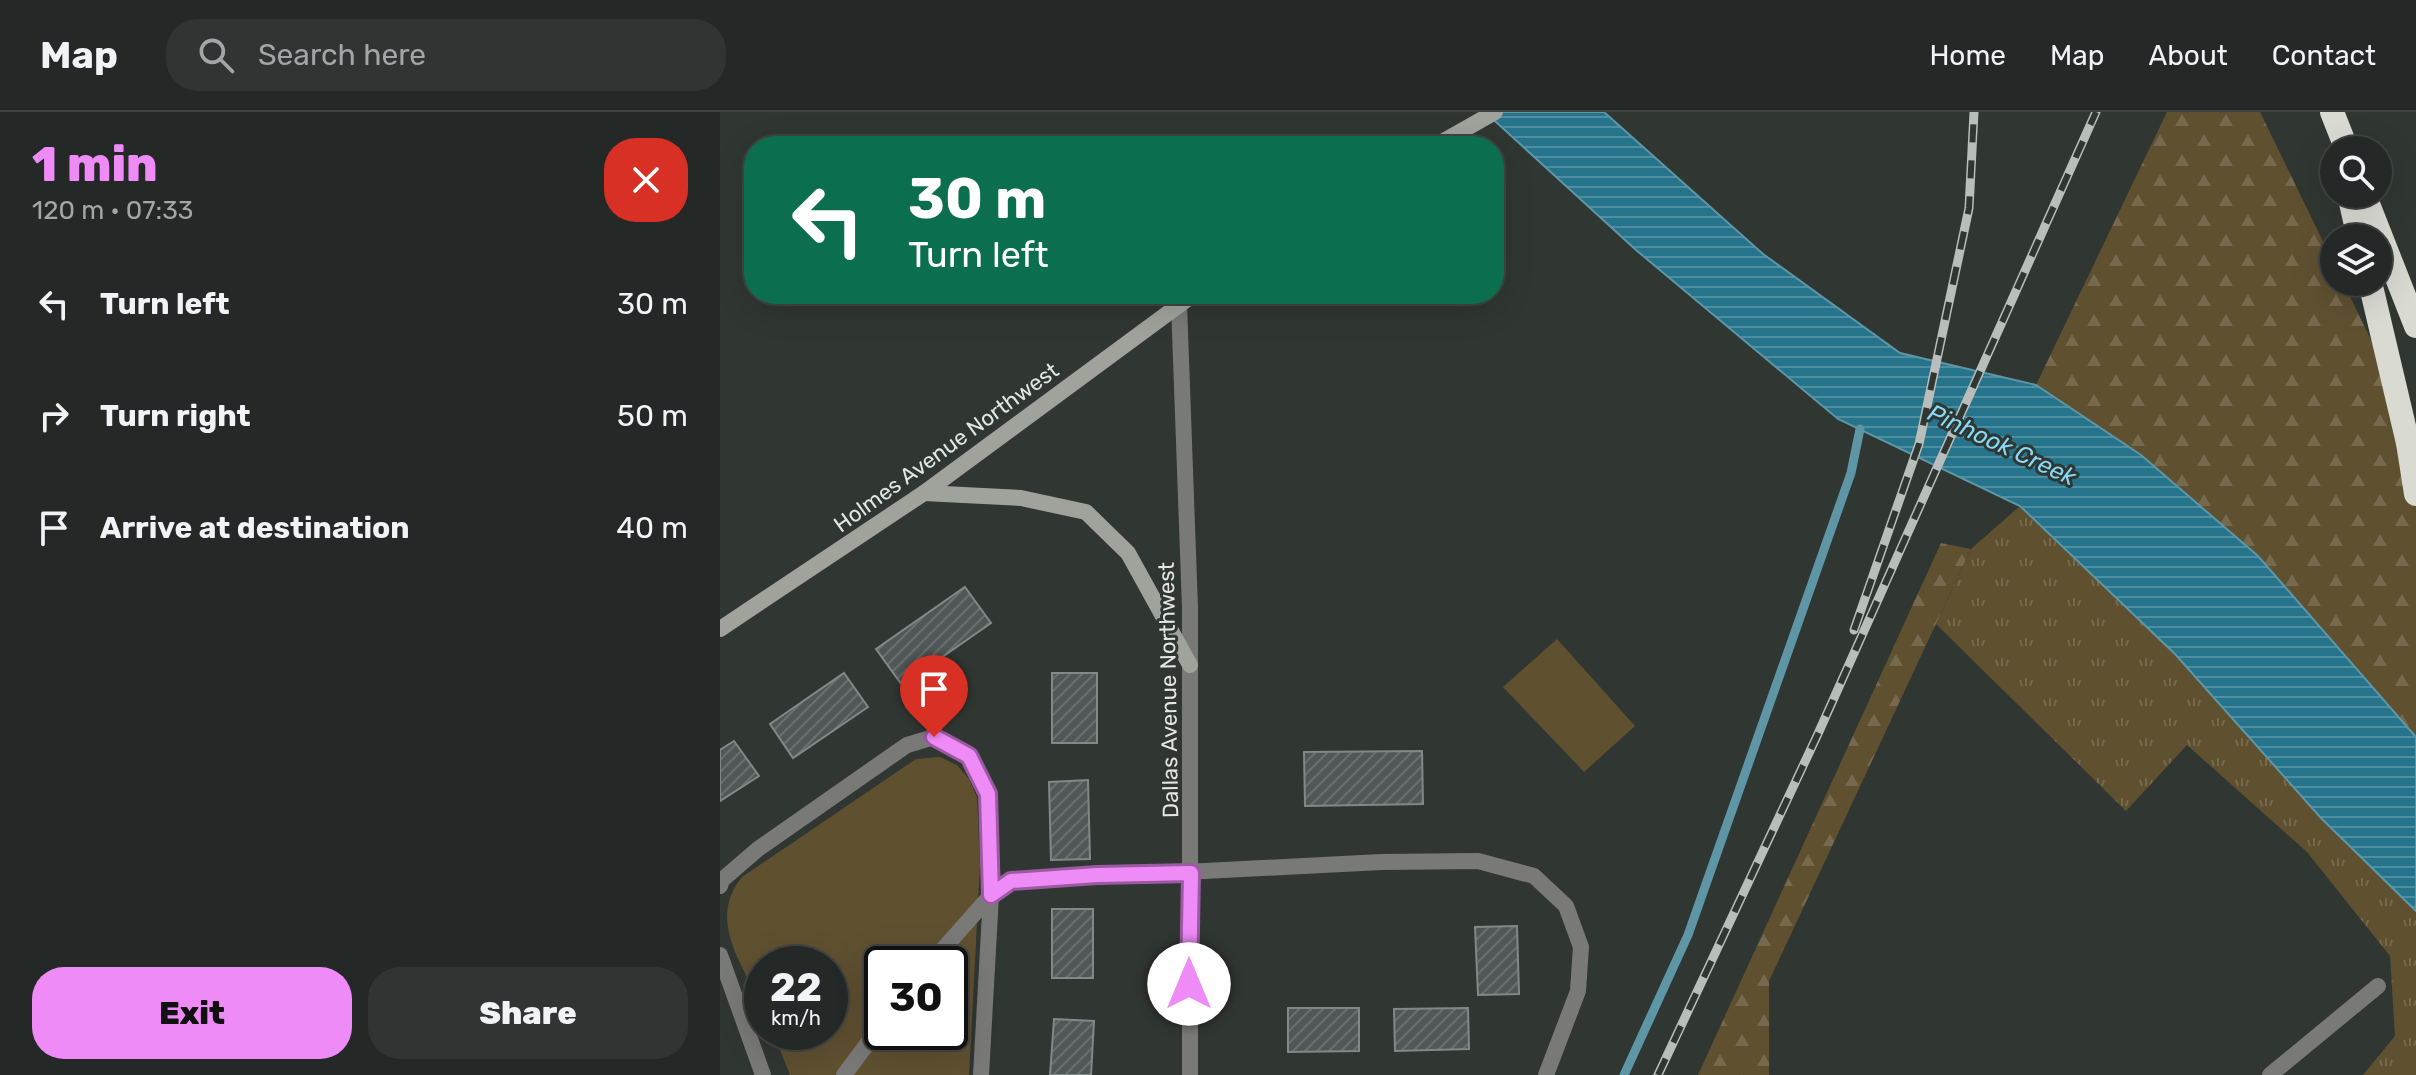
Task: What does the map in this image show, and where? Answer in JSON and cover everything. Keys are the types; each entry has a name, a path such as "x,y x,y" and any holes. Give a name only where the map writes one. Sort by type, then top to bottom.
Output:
{"highway":[{"path":"2331,112 2335,136"},
{"path":"2331,112 2341,136"},
{"path":"2370,208 2416,326"},
{"path":"2373,296 2408,443 2416,494"}],"main road":[{"path":"1452,136 1495,112"},
{"name":"Holmes Avenue Northwest","path":"720,629 924,493 1179,304"},
{"path":"924,493 1021,498 1086,512 1128,553 1190,665"}],"street":[{"name":"Dallas Avenue Northwest","path":"1179,304 1190,594 1190,1075"},
{"path":"720,886 722,880 758,849 907,745 934,737 969,756 988,794 991,895 981,1075"},
{"path":"946,946 991,895 1011,881 1381,862 1478,861 1534,876 1566,906 1581,947 1578,991 1546,1075"},
{"path":"720,955 763,1075"},
{"path":"2270,1075 2378,986"},
{"path":"844,1075 864,1048"}],"green space":[{"path":"2167,112 2260,112 2320,235 2320,296 2350,296 2416,433 2416,737 2258,556 2141,455 2036,385"},
{"path":"2020,506 2175,654 2321,818 2416,911 2416,1075 2363,1075 2395,1036 2390,956 2307,852 2187,745 2126,811 1936,624 1971,549"},
{"path":"1941,543 1971,549 1769,981 1769,1075 1698,1075"},
{"path":"1557,639 1635,726 1584,772 1503,687"},
{"path":"940,757 957,765 969,779 977,797 980,865 969,1075 790,1075 780,1050 848,1050 848,946 744,946 744,971 731,940 727,918 730,897 742,877 916,759"}],"water":[{"name":"Pinhook Creek","path":"1485,112 1604,112 1763,254 1900,353 2036,385 2141,455 2258,556 2416,737 2416,911 2321,818 2175,654 2020,506 1838,419 1636,250"}],"building":[{"path":"965,587 991,623 902,685 876,649"},
{"path":"844,673 868,707 793,758 770,724"},
{"path":"1052,673 1097,673 1097,743 1052,743"},
{"path":"734,741 759,776 720,801 720,750"},
{"path":"1422,751 1423,804 1305,806 1304,752"},
{"path":"1088,780 1090,859 1051,860 1049,782"},
{"path":"1052,909 1093,909 1093,978 1052,978"},
{"path":"1517,926 1519,994 1478,995 1475,927"},
{"path":"1288,1008 1359,1008 1359,1051 1288,1052"},
{"path":"1468,1008 1469,1049 1395,1051 1394,1009"},
{"path":"1054,1019 1094,1021 1091,1075 1050,1075"}],"waterway":[{"path":"1624,1075 1688,935 1851,473 1860,429"}],"railway":[{"path":"1854,630 1919,444 1969,208 1974,112"},
{"path":"1658,1075 1817,736 2096,112"}],"route":[{"path":"934,737 969,756 988,794 991,895 1011,881 1191,873 1189,984"}]}
